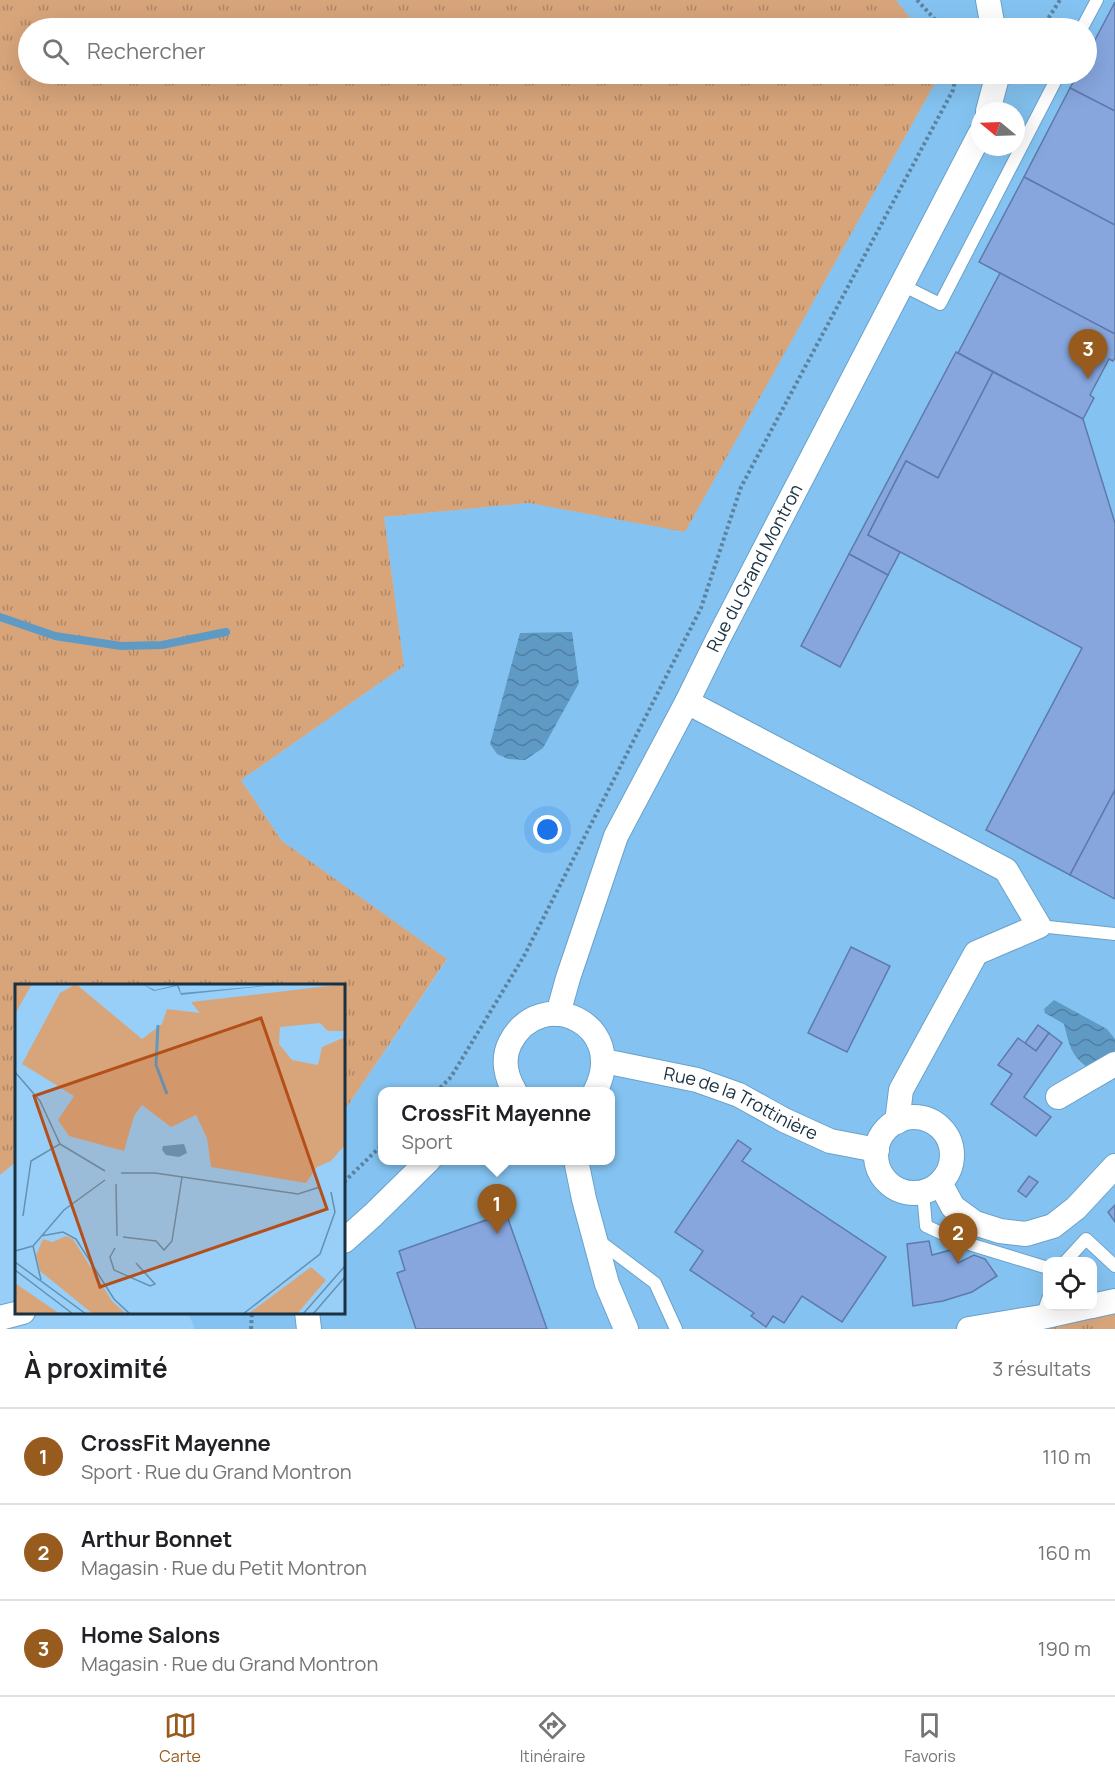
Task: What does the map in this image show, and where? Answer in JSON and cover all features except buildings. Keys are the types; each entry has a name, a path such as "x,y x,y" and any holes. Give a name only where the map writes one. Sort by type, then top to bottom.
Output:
{"street":[{"path":"988,0 991,18"},
{"path":"990,102 995,84"},
{"name":"Rue du Grand Montron","path":"558,1014 616,836 971,151"},
{"path":"687,702 1006,870 1039,926 976,953 901,1090 897,1122"},
{"path":"512,1087 508,1081 506,1065 507,1049 515,1034 527,1023 542,1016 558,1014 572,1017 585,1024 598,1040 604,1061 602,1078 598,1087"},
{"name":"Rue de la Trottinière","path":"604,1061 697,1080 740,1095 784,1120 831,1141 877,1150"},
{"path":"1058,1097 1115,1064"},
{"path":"908,1118 932,1121 949,1138 952,1162 948,1174 931,1188 911,1193 899,1190 882,1174 877,1162 880,1138 897,1122 908,1118"},
{"path":"345,1240 425,1165"},
{"path":"577,1165 593,1236 607,1284 626,1329"},
{"path":"931,1188 975,1224 1000,1231 1026,1234 1053,1226 1076,1208 1115,1166"},
{"path":"1097,1305 1115,1301"},
{"path":"969,1329 1043,1309"},
{"path":"0,1318 15,1314"},
{"path":"307,1314 309,1329"}],"lane":[{"path":"1087,18 1097,0"},
{"path":"902,285 940,304 1054,84"},
{"path":"1039,926 1115,934"},
{"path":"931,1188 926,1226 956,1240 1043,1267"},
{"path":"593,1236 655,1283 676,1329"},
{"path":"1070,1257 1086,1239 1115,1266"}],"path":[{"path":"917,0 934,18"},
{"path":"1048,18 1060,0"},
{"path":"441,1087 451,1077 524,956 701,608 741,487 954,90 955,84"},
{"path":"345,1181 378,1148"},
{"path":"251,1329 252,1314"}],"shaded area":[{"path":"896,0 1115,0 1115,1309 1024,1329 195,1329 188,1314 345,1314 345,1110 447,960 282,841 241,780 404,666 384,517 529,503 685,531 934,84 1097,84 1097,18 910,18"}],"green space":[{"path":"0,0 896,0 910,18 18,18 18,84 934,84 685,532 529,503 384,517 404,666 241,780 282,841 447,959 345,1110 345,984 15,984 15,1163 0,1175"},
{"path":"1115,1309 1115,1329 1024,1329"}],"water":[{"path":"572,632 579,683 543,748 525,760 508,759 497,754 490,744 520,633"},
{"path":"1054,1000 1107,1029 1115,1039 1115,1051 1089,1068 1083,1064 1072,1049 1064,1024 1045,1013 1044,1009"}],"waterway":[{"path":"0,617 55,636 121,646 162,645 226,632"}],"place":[{"name":"Home Salons","path":"1088,379"},
{"name":"CrossFit Mayenne","path":"497,1234"},
{"name":"Arthur Bonnet","path":"958,1263"}]}
